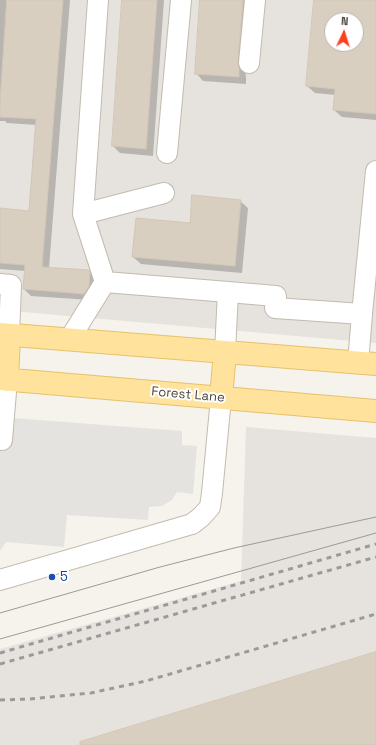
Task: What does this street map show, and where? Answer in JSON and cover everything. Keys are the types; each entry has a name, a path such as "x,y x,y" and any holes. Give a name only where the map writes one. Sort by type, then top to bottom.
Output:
{"main road":[{"path":"4,380 4,335 367,364"},
{"path":"221,398 225,352"},
{"name":"Forest Lane","path":"4,380 376,410"}],"lane":[{"path":"69,340 105,282 83,214 98,0"},
{"path":"167,153 181,0"},
{"path":"249,63 255,0"},
{"path":"367,364 362,314 376,171"},
{"path":"83,214 164,193"},
{"path":"105,282 276,296 275,308 362,314"},
{"path":"0,284 11,285 4,335"},
{"path":"225,352 228,292"},
{"path":"2,440 4,380"},
{"path":"0,580 192,524 201,517 210,507 221,398"}],"shaded area":[{"path":"0,0 376,0 376,343 0,310"},
{"path":"0,417 182,431 182,445 197,446 193,494 177,492 172,500 162,506 149,507 148,520 67,515 64,547 6,542 0,551"},
{"path":"246,427 376,438 376,745 0,745 0,649 241,581"}],"building":[{"path":"7,0 63,0 42,267 89,270 89,286 84,294 23,289 25,265 0,263 0,208 29,211 36,119 0,117"},
{"path":"122,0 157,0 146,149 112,146"},
{"path":"200,0 243,0 238,62 239,77 195,74"},
{"path":"314,0 376,0 376,114 333,110 335,89 306,86"},
{"path":"192,195 241,200 235,266 132,257 136,218 190,223"},
{"path":"376,652 376,745 80,745 80,742"}],"tram line":[{"path":"0,613 160,567 234,548 376,517"},
{"path":"0,639 376,533"}],"railway":[{"path":"0,653 376,544"},
{"path":"0,664 376,557"},
{"path":"0,700 30,699 91,693 146,681 376,614"}],"place":[{"name":"5","path":"52,577"}]}
